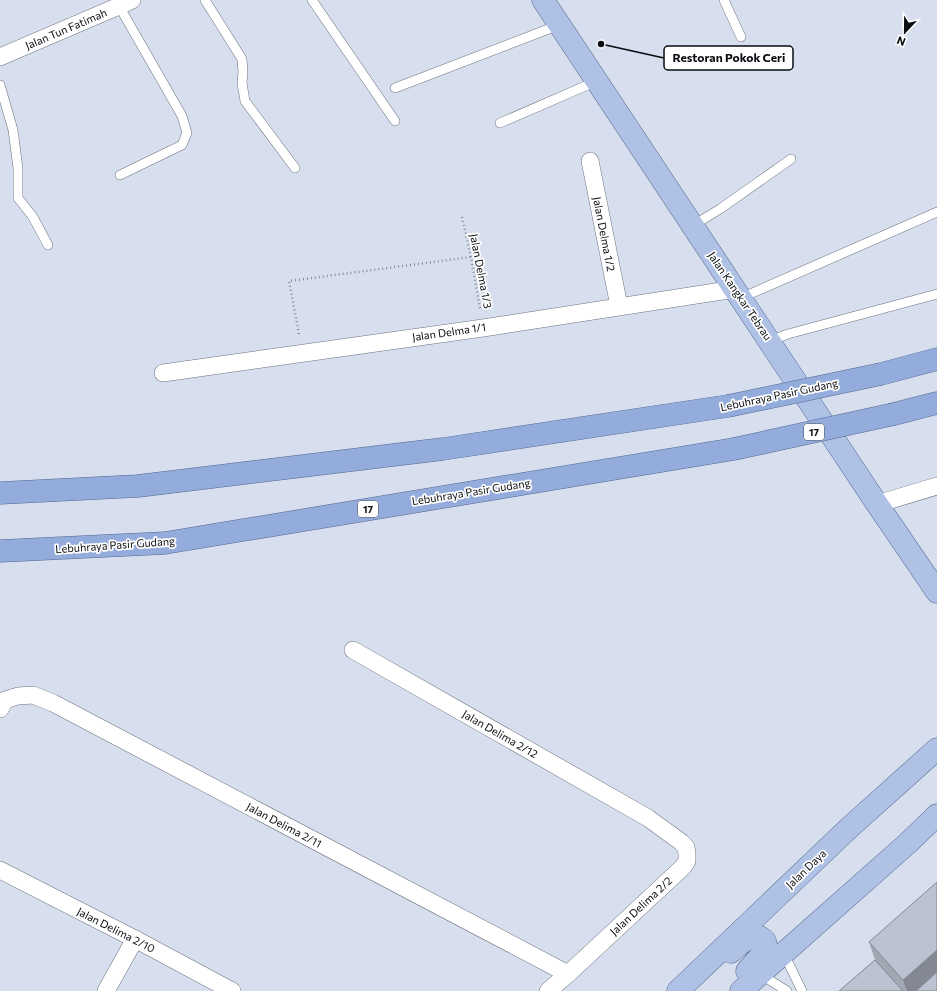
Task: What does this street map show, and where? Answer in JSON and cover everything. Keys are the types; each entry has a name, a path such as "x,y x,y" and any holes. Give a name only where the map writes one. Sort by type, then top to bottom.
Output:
{"highway":[{"name":"Lebuhraya Pasir Gudang","path":"0,493 146,485 443,449 728,406 880,374 937,359"},
{"name":"Lebuhraya Pasir Gudang","path":"0,551 165,543 734,449 894,414 937,403"}],"main road":[{"name":"Jalan Kangkar Tebrau","path":"543,0 937,592"},
{"name":"Jalan Daya","path":"678,991 849,828 937,749"},
{"path":"741,991 908,843 937,815"},
{"path":"678,991 748,939 760,937 765,941 765,951 729,991"}],"street":[{"name":"Jalan Tun Fatimah","path":"0,57 126,3"},
{"name":"Jalan Delma 1/2","path":"590,161 619,306"},
{"name":"Jalan Delma 1/1","path":"163,373 483,328 619,306 738,294"},
{"path":"877,504 937,486"},
{"name":"Jalan Delima 2/12","path":"353,650 648,818"},
{"name":"Jalan Delima 2/11","path":"0,709 5,700 33,694 53,703 568,974"},
{"name":"Jalan Delima 2/2","path":"548,991 683,867 686,861 686,847 648,818"},
{"name":"Jalan Delima 2/10","path":"0,870 135,939 232,991"},
{"path":"106,991 135,939"}],"lane":[{"path":"205,0 242,59 242,83 246,101 295,168"},
{"path":"312,0 395,121"},
{"path":"724,0 741,37"},
{"path":"120,175 182,145 187,133 182,116 126,3"},
{"path":"395,88 559,25"},
{"path":"500,123 597,81"},
{"path":"0,85 13,130 18,168 18,198 33,217 48,245"},
{"path":"692,226 720,209 791,159"},
{"path":"738,294 937,212"},
{"path":"769,340 937,294"},
{"path":"784,954 802,991"},
{"path":"760,974 787,991"}],"path":[{"name":"Jalan Delma 1/3","path":"462,216 471,257 483,328"},
{"path":"302,353 289,281 471,257"}],"building":[{"path":"937,882 937,950 903,980 869,942"},
{"path":"875,960 903,991 839,991"},
{"path":"937,972 937,991 916,991"}],"place":[{"name":"Restoran Pokok Ceri","path":"601,44"}]}
